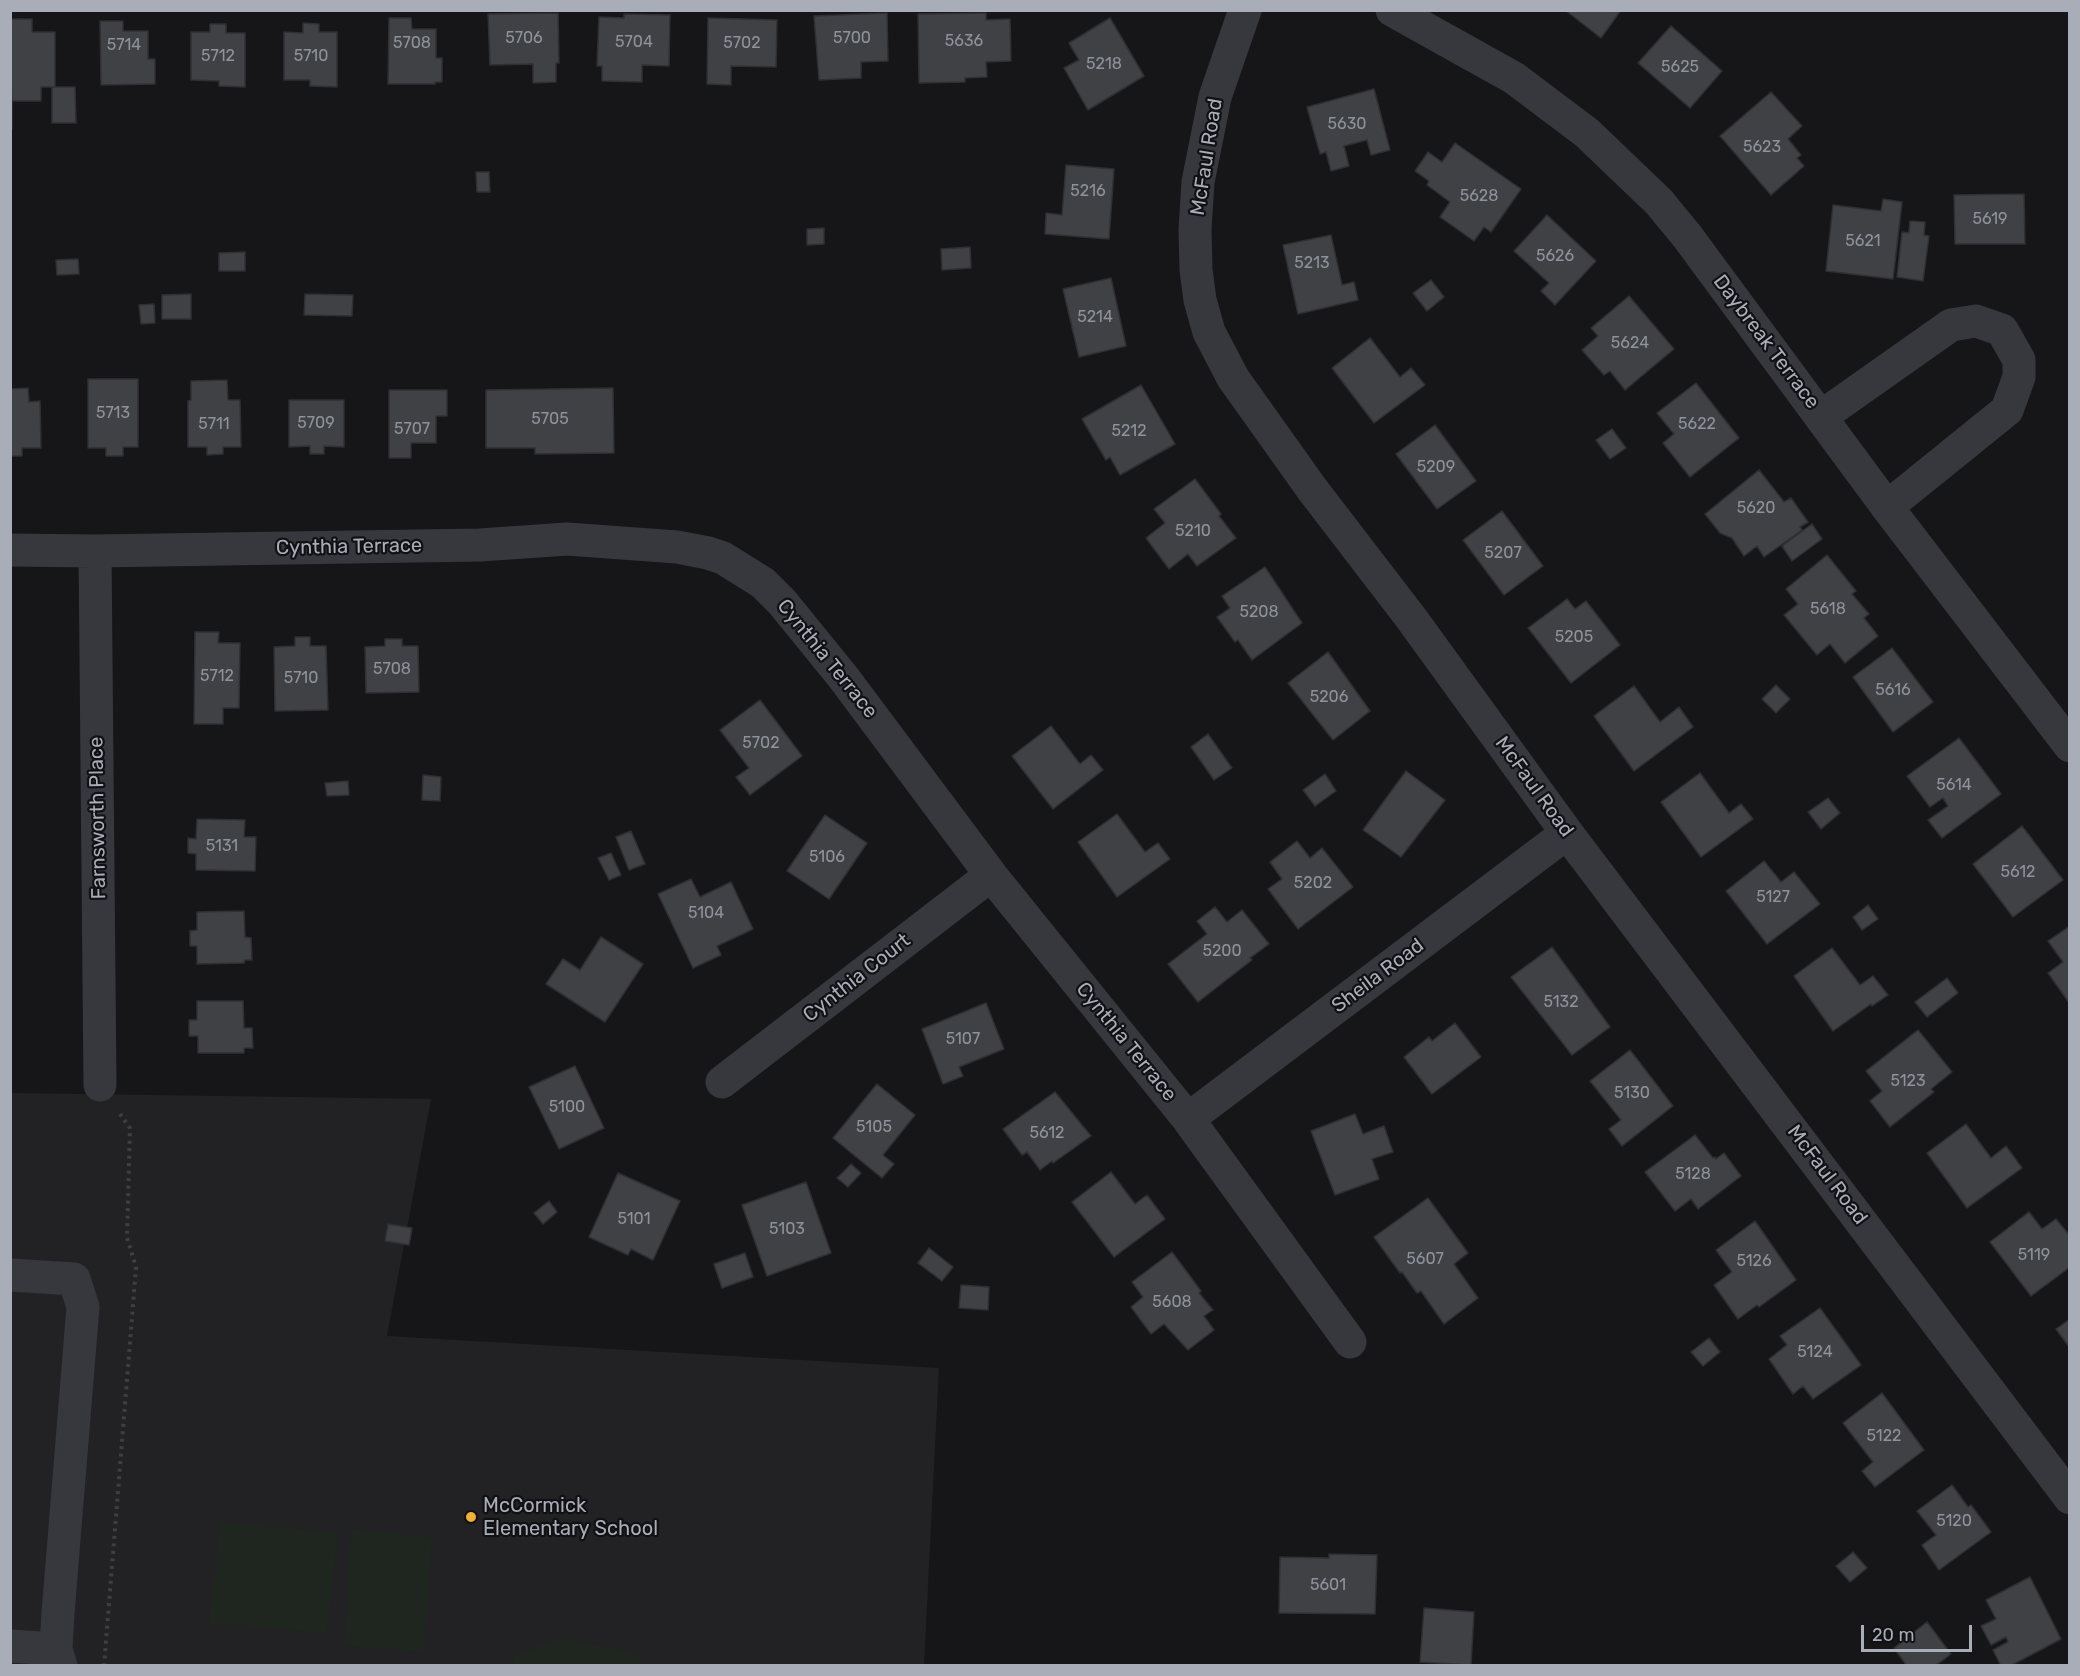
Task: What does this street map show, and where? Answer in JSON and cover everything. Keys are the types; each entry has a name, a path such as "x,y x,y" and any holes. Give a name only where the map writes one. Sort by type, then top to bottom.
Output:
{"street":[{"name":"McFaul Road","path":"1245,10 1215,97 1198,182 1195,229 1196,270 1200,300 1209,332 1233,378 1312,489 1411,618 1567,833 2070,1498"},
{"name":"Daybreak Terrace","path":"1392,10 1514,78 1587,133 1659,202 1822,416 1887,507 2070,746"},
{"path":"1822,416 1951,325 1976,321 2002,330 2019,360 2019,377 2007,410 1887,507"},
{"name":"Cynthia Terrace","path":"10,550 480,545 567,539 677,547 716,555 763,582 843,676 991,875 1188,1119 1350,1342"},
{"name":"Farnsworth Place","path":"95,550 100,1085"},
{"name":"Sheila Road","path":"1188,1119 1567,833"},
{"name":"Cynthia Court","path":"722,1082 991,875"},
{"path":"10,1275 74,1279 82,1307 59,1657 10,1646"}],"path":[{"path":"100,1085 130,1128 127,1238 136,1267 104,1665"}],"shaded area":[{"name":"McCormick Elementary School","path":"11,1093 431,1099 387,1336 939,1368 924,1665 11,1666"},
{"path":"220,1522 338,1533 327,1633 209,1623"},
{"path":"351,1529 432,1537 424,1652 344,1646"},
{"path":"559,1637 637,1654 646,1665 512,1665 514,1656"}],"building":[{"path":"1565,10 1621,10 1601,38"},
{"path":"558,13 559,63 556,63 556,82 533,83 533,64 490,65 488,14"},
{"path":"887,13 888,61 861,62 861,78 819,80 814,16"},
{"path":"986,13 986,20 1010,19 1011,61 986,62 987,77 965,78 965,82 919,83 918,14"},
{"path":"624,14 670,15 669,66 642,65 642,82 602,81 602,66 597,66 599,17 624,18"},
{"path":"389,18 411,18 412,29 436,29 436,58 442,58 442,82 388,84"},
{"path":"708,18 777,20 776,67 731,66 731,85 707,84"},
{"path":"1110,18 1144,76 1088,110 1064,68 1079,60 1069,43"},
{"path":"10,19 32,19 32,32 55,32 55,87 41,87 41,101 12,101 12,129"},
{"path":"100,21 123,21 123,31 148,31 148,59 155,59 155,84 101,85"},
{"path":"303,23 319,24 319,32 337,32 337,87 310,86 310,80 284,80 284,32 303,33"},
{"path":"210,24 226,24 226,33 245,33 245,87 219,86 219,81 191,80 191,32 210,32"},
{"path":"1671,26 1722,71 1690,108 1638,63"},
{"path":"52,87 75,87 76,123 52,123"},
{"path":"1374,89 1390,150 1371,155 1367,140 1344,146 1349,166 1331,171 1326,152 1320,154 1307,107"},
{"path":"1771,92 1802,126 1788,139 1801,155 1797,158 1804,166 1771,195 1720,136"},
{"path":"1455,143 1521,189 1491,232 1484,227 1474,241 1440,217 1450,202 1427,185 1429,181 1415,171 1428,152 1442,162"},
{"path":"1066,165 1114,169 1109,239 1045,234 1046,213 1062,215"},
{"path":"476,172 489,172 490,192 477,192"},
{"path":"2024,194 2025,244 1955,244 1954,195"},
{"path":"1883,199 1902,202 1893,279 1826,271 1833,205 1881,211"},
{"path":"1547,215 1596,261 1555,305 1541,291 1549,283 1514,251"},
{"path":"1910,221 1925,222 1924,235 1929,236 1923,281 1897,277 1902,232 1909,233"},
{"path":"824,228 824,244 807,245 807,229"},
{"path":"1331,235 1342,285 1354,282 1358,300 1298,314 1283,245"},
{"path":"970,247 971,268 942,270 941,249"},
{"path":"245,252 245,271 219,271 219,253"},
{"path":"78,259 79,274 57,275 56,260"},
{"path":"1111,278 1126,346 1079,357 1063,289"},
{"path":"1431,280 1444,297 1427,311 1413,293"},
{"path":"191,294 191,319 162,319 162,295"},
{"path":"305,294 353,295 352,316 304,315"},
{"path":"1629,296 1674,349 1625,390 1610,371 1604,375 1582,350 1598,336 1591,328"},
{"path":"154,304 155,323 141,324 139,305"},
{"path":"1370,338 1400,377 1411,368 1425,385 1374,423 1332,368"},
{"path":"88,379 138,379 138,447 123,447 123,456 106,456 106,448 88,448"},
{"path":"227,380 228,400 240,400 241,447 223,447 223,454 207,455 207,447 188,447 188,401 191,400 191,381"},
{"path":"1696,383 1739,438 1690,477 1663,443 1674,434 1657,413"},
{"path":"1141,385 1175,444 1120,475 1110,457 1106,460 1082,419"},
{"path":"28,388 29,402 40,401 41,448 22,448 22,456 10,456 10,389"},
{"path":"613,388 614,453 535,454 535,448 486,448 486,390"},
{"path":"389,390 447,390 447,416 436,416 436,443 411,443 411,458 389,458"},
{"path":"289,400 344,400 344,447 324,446 324,454 310,454 310,446 289,447"},
{"path":"1435,425 1476,481 1437,509 1396,454"},
{"path":"1612,429 1626,448 1610,459 1596,440"},
{"path":"1759,470 1784,502 1791,498 1808,522 1800,527 1802,530 1764,557 1757,546 1744,556 1732,538 1720,533 1705,514"},
{"path":"1195,479 1236,538 1197,566 1188,554 1169,569 1146,538 1165,523 1154,509"},
{"path":"1502,511 1543,566 1504,595 1463,540"},
{"path":"1812,524 1822,539 1792,561 1782,546"},
{"path":"1827,555 1856,591 1852,594 1869,614 1864,618 1878,636 1845,663 1830,644 1817,655 1784,615 1798,604 1786,589"},
{"path":"1265,567 1302,623 1252,660 1238,640 1235,642 1217,617 1230,608 1222,596"},
{"path":"1567,599 1575,609 1586,601 1620,645 1571,683 1528,628"},
{"path":"195,632 219,632 218,643 240,643 239,708 223,708 223,724 194,724"},
{"path":"295,637 310,637 310,646 326,646 328,710 275,711 274,647 295,646"},
{"path":"385,639 402,639 402,646 418,646 419,692 366,693 365,647 385,646"},
{"path":"1892,648 1933,702 1893,732 1853,677"},
{"path":"1328,652 1370,711 1333,740 1288,683"},
{"path":"1776,685 1790,699 1776,713 1762,699"},
{"path":"1634,686 1660,722 1679,707 1693,727 1634,771 1594,716"},
{"path":"760,700 802,756 750,795 736,777 749,768 720,730"},
{"path":"1051,726 1080,764 1091,755 1103,770 1053,809 1012,756"},
{"path":"1208,734 1232,768 1214,780 1191,747"},
{"path":"1959,738 2001,794 1942,838 1928,820 1948,806 1943,798 1930,807 1907,776"},
{"path":"1406,771 1445,800 1401,857 1363,830"},
{"path":"1700,773 1729,813 1741,804 1753,819 1701,857 1661,802"},
{"path":"1325,774 1336,791 1315,806 1303,790"},
{"path":"423,775 441,777 440,801 422,800"},
{"path":"348,781 349,795 327,796 325,783"},
{"path":"1828,798 1840,813 1821,829 1808,812"},
{"path":"1117,814 1145,852 1158,843 1170,859 1117,897 1078,842"},
{"path":"825,815 867,843 829,899 787,871"},
{"path":"197,819 245,820 244,837 256,837 255,871 196,870 196,854 188,853 188,838 196,839"},
{"path":"2022,826 2063,880 2013,917 1973,864"},
{"path":"631,831 645,864 629,870 616,837"},
{"path":"1297,841 1310,858 1322,848 1353,887 1298,929 1268,889 1282,879 1270,862"},
{"path":"611,853 621,875 609,880 598,858"},
{"path":"1764,861 1781,882 1794,872 1820,904 1767,944 1726,891"},
{"path":"691,879 700,897 731,882 753,929 717,946 721,955 693,968 658,894"},
{"path":"1868,905 1878,919 1862,930 1853,917"},
{"path":"1215,907 1227,922 1242,910 1269,944 1198,1002 1168,964 1207,934 1197,921"},
{"path":"244,911 245,937 251,938 252,960 245,960 244,963 197,964 197,946 190,946 190,931 197,930 197,912"},
{"path":"2070,926 2070,1004 2048,973 2063,962 2048,941"},
{"path":"601,937 643,964 605,1022 546,984 563,959 580,970"},
{"path":"1552,947 1610,1027 1572,1055 1511,977"},
{"path":"1832,948 1860,985 1873,976 1888,995 1833,1031 1794,976"},
{"path":"1947,978 1958,993 1927,1017 1915,1002"},
{"path":"197,1001 243,1001 244,1028 252,1028 253,1048 244,1048 244,1053 198,1053 198,1036 189,1036 189,1020 197,1020"},
{"path":"986,1003 1004,1049 959,1067 963,1076 943,1084 922,1029"},
{"path":"1455,1023 1481,1057 1432,1094 1404,1057 1429,1037 1432,1041"},
{"path":"1918,1030 1952,1072 1931,1089 1934,1092 1890,1127 1870,1101 1882,1091 1866,1071"},
{"path":"1630,1050 1673,1106 1622,1146 1609,1129 1621,1120 1590,1081"},
{"path":"575,1066 604,1128 559,1149 529,1087"},
{"path":"877,1084 915,1115 883,1155 894,1164 882,1178 833,1138"},
{"path":"1055,1092 1091,1136 1040,1170 1027,1152 1022,1155 1003,1129"},
{"path":"1355,1114 1363,1134 1384,1126 1393,1152 1372,1159 1379,1179 1335,1195 1311,1131"},
{"path":"1966,1124 1991,1158 2006,1146 2022,1168 1967,1208 1927,1153"},
{"path":"1695,1135 1713,1158 1716,1159 1724,1153 1741,1176 1698,1209 1691,1199 1675,1211 1645,1172"},
{"path":"851,1164 861,1173 848,1187 837,1178"},
{"path":"1111,1172 1135,1204 1147,1195 1165,1219 1114,1257 1072,1202"},
{"path":"618,1173 680,1201 653,1260 631,1249 628,1255 589,1237"},
{"path":"806,1182 831,1253 767,1276 742,1205"},
{"path":"1428,1198 1468,1253 1454,1264 1478,1298 1444,1324 1421,1291 1417,1293 1374,1237"},
{"path":"549,1201 557,1212 543,1224 534,1213"},
{"path":"2029,1212 2042,1229 2056,1219 2070,1236 2070,1267 2031,1296 1990,1242"},
{"path":"1755,1221 1796,1280 1738,1319 1714,1285 1732,1272 1716,1250"},
{"path":"388,1224 412,1228 409,1245 385,1241"},
{"path":"929,1248 953,1267 942,1281 918,1263"},
{"path":"1172,1252 1213,1310 1204,1316 1214,1330 1188,1350 1164,1324 1151,1334 1131,1307 1143,1297 1132,1282"},
{"path":"745,1253 753,1277 722,1288 714,1264"},
{"path":"961,1285 989,1287 988,1310 959,1308"},
{"path":"1820,1308 1861,1365 1813,1399 1803,1386 1793,1394 1769,1359 1787,1345 1780,1336"},
{"path":"2070,1319 2070,1348 2056,1329"},
{"path":"1709,1338 1720,1352 1703,1366 1691,1352"},
{"path":"1882,1393 1924,1450 1875,1487 1862,1471 1873,1462 1843,1423"},
{"path":"1952,1485 1968,1507 1971,1505 1991,1532 1939,1570 1922,1545 1936,1535 1917,1511"},
{"path":"1853,1552 1867,1568 1850,1582 1836,1566"},
{"path":"1329,1554 1377,1555 1375,1614 1279,1613 1280,1557 1329,1558"},
{"path":"2030,1577 2061,1639 2010,1666 2001,1666 1993,1650 2008,1642 2006,1637 1991,1645 1981,1626 1996,1619 1986,1600"},
{"path":"1424,1608 1474,1612 1471,1665 1420,1662"},
{"path":"1927,1622 1951,1654 1935,1666 1907,1666 1894,1648"}],"place":[{"name":"McCormick Elementary School","path":"471,1517"}]}
